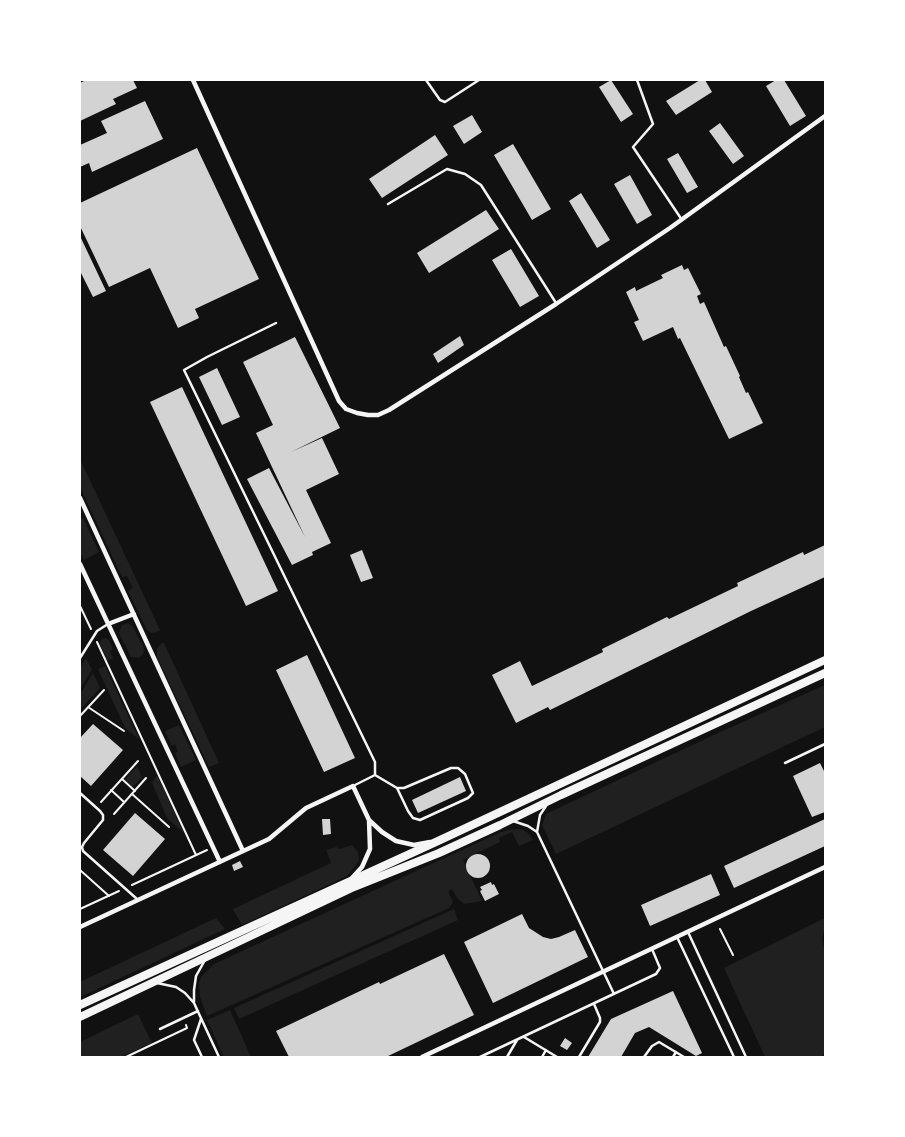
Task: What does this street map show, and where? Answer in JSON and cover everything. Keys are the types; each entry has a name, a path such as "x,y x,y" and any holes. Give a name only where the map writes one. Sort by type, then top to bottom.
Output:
{"highway":[{"path":"80,1005 438,841 825,660"},
{"path":"80,1016 207,958 354,887 439,853 825,673"}],"street":[{"path":"193,80 339,401 346,408 357,414 378,415 389,410 556,304 682,220 825,116"},
{"path":"80,498 244,851"},
{"path":"80,564 220,862"},
{"path":"108,624 134,614"},
{"path":"80,927 270,839 306,808 353,786 369,820 382,832 396,841 414,845 438,841"},
{"path":"351,880 362,867 370,849 369,820"},
{"path":"425,1056 825,867"}],"lane":[{"path":"431,80 427,81 440,100 445,102 479,80"},
{"path":"637,80 653,124 633,147 682,220"},
{"path":"388,204 447,169 465,174 481,185 556,304"},
{"path":"276,323 184,370 375,762 375,775"},
{"path":"80,658 99,629 108,624"},
{"path":"785,763 825,744"},
{"path":"375,775 397,788 404,788 451,768 458,768 465,774 472,793 468,798 420,820 413,818 397,788"},
{"path":"353,786 375,775"},
{"path":"80,793 103,814 103,820 84,843 83,851 138,900"},
{"path":"550,800 540,815 537,832 614,994"},
{"path":"510,820 517,821 537,832"},
{"path":"688,932 746,1057"},
{"path":"677,937 734,1057"},
{"path":"480,1057 659,972 659,964 652,949"},
{"path":"194,1004 196,976 207,958"},
{"path":"152,983 176,987 185,993 198,1011 220,1057"},
{"path":"578,1057 600,1022 594,1004"},
{"path":"160,1028 198,1011"},
{"path":"202,1019 194,1040 202,1057"},
{"path":"524,1037 557,1057"},
{"path":"507,1057 518,1039"},
{"path":"644,1057 652,1046 659,1042 684,1057"},
{"path":"542,1057 546,1050"},
{"path":"673,1057 676,1052"}],"path":[{"path":"80,606 196,855"},
{"path":"80,716 104,690"},
{"path":"88,706 124,731"},
{"path":"101,802 138,761"},
{"path":"114,814 146,778"},
{"path":"122,779 135,790"},
{"path":"111,790 124,802"},
{"path":"132,794 169,827"},
{"path":"80,909 208,850"},
{"path":"80,870 108,896"},
{"path":"720,929 733,956"},
{"path":"126,1057 187,1028 183,1018"}],"shaded area":[{"path":"80,459 160,630 157,632 151,633 147,630 128,591 133,588 127,576 122,577 80,487"},
{"path":"83,518 99,552 84,560 80,552 80,519"},
{"path":"128,623 133,627 144,648 143,654 139,658 131,657 119,633 122,625"},
{"path":"105,638 109,640 113,649 110,651 113,658 107,661 100,644 101,640"},
{"path":"164,643 219,763 209,767 157,657 157,648"},
{"path":"86,658 92,670 80,689 80,668"},
{"path":"105,666 139,739 125,728 98,669"},
{"path":"93,673 100,688 80,710 80,694"},
{"path":"825,685 825,727 556,854 542,825 546,814"},
{"path":"179,725 196,760 181,767 175,753 178,752 175,744 172,746 165,731"},
{"path":"137,766 142,777 133,787 125,780"},
{"path":"157,775 184,833 167,818 152,783"},
{"path":"521,829 528,833 533,840 519,846 512,832 499,838 500,842 463,860 482,901 464,904 458,899 452,889 448,891 453,902 449,908 207,1016 200,997 199,983 202,976 214,964 501,832"},
{"path":"352,845 358,852 359,861 347,876 242,925 233,909 331,863 326,850 336,847 340,849"},
{"path":"454,909 458,920 239,1019 234,1008"},
{"path":"216,918 225,929 80,997 80,982"},
{"path":"825,918 822,938 825,953 825,1052 822,1057 765,1057 724,968"},
{"path":"230,1010 251,1057 224,1057 207,1020"},
{"path":"138,1014 152,1043 120,1057 80,1057 80,1042"}],"building":[{"path":"86,80 133,80 137,88 113,99 116,104 80,121 80,83"},
{"path":"611,80 633,114 621,122 599,87"},
{"path":"700,80 705,80 712,92 676,115 666,101"},
{"path":"776,80 784,80 806,116 790,126 766,86"},
{"path":"145,101 163,139 92,172 89,163 80,167 80,145 107,133 101,121"},
{"path":"472,115 482,132 464,144 453,126"},
{"path":"720,123 744,156 733,164 709,131"},
{"path":"435,135 448,155 382,198 369,179"},
{"path":"513,144 551,209 532,220 494,155"},
{"path":"197,148 259,279 195,309 199,318 178,328 150,268 109,287 80,226 80,203"},
{"path":"678,153 698,187 687,193 667,159"},
{"path":"630,175 652,215 637,224 614,184"},
{"path":"581,193 610,240 597,248 569,201"},
{"path":"486,210 499,229 429,273 417,253"},
{"path":"80,236 106,291 93,297 80,271"},
{"path":"511,249 539,296 520,307 492,260"},
{"path":"682,265 684,270 688,268 701,294 697,296 700,304 704,302 724,347 726,346 740,376 746,393 748,392 763,423 729,439 673,327 643,341 634,322 639,320 626,292 635,287 636,291 663,278 661,275"},
{"path":"460,336 464,345 438,363 433,354"},
{"path":"295,337 340,428 291,452 322,438 339,474 306,490 331,543 312,552 313,555 292,565 247,479 269,468 305,537 256,433 273,425 243,362"},
{"path":"217,368 240,417 222,425 199,377"},
{"path":"182,387 278,591 246,606 150,402"},
{"path":"825,545 825,577 751,611 550,710 548,707 516,723 492,675 520,661 532,686 603,652 602,649 667,617 669,619 738,586 737,583 803,552 804,555"},
{"path":"362,550 373,578 361,582 350,555"},
{"path":"307,655 355,758 324,772 276,670"},
{"path":"93,724 123,750 91,786 80,776 80,738"},
{"path":"820,763 825,773 825,812 812,817 793,776"},
{"path":"460,777 466,791 418,813 412,800"},
{"path":"135,813 165,839 133,876 103,850"},
{"path":"322,819 330,819 331,834 323,835"},
{"path":"825,819 825,846 734,888 724,866"},
{"path":"478,854 486,858 490,866 486,874 478,878 470,874 466,866 470,858"},
{"path":"240,861 243,867 234,871 232,865"},
{"path":"711,874 720,895 650,926 641,905"},
{"path":"491,882 499,894 485,901 480,887"},
{"path":"522,914 529,928 543,937 551,939 575,930 588,957 493,1003 464,942"},
{"path":"444,954 474,1015 386,1057 289,1057 276,1031 379,982 380,984"},
{"path":"673,991 702,1053 696,1056 649,1027 635,1033 621,1057 588,1057 611,1019"},
{"path":"565,1038 572,1043 567,1050 560,1046"}]}
